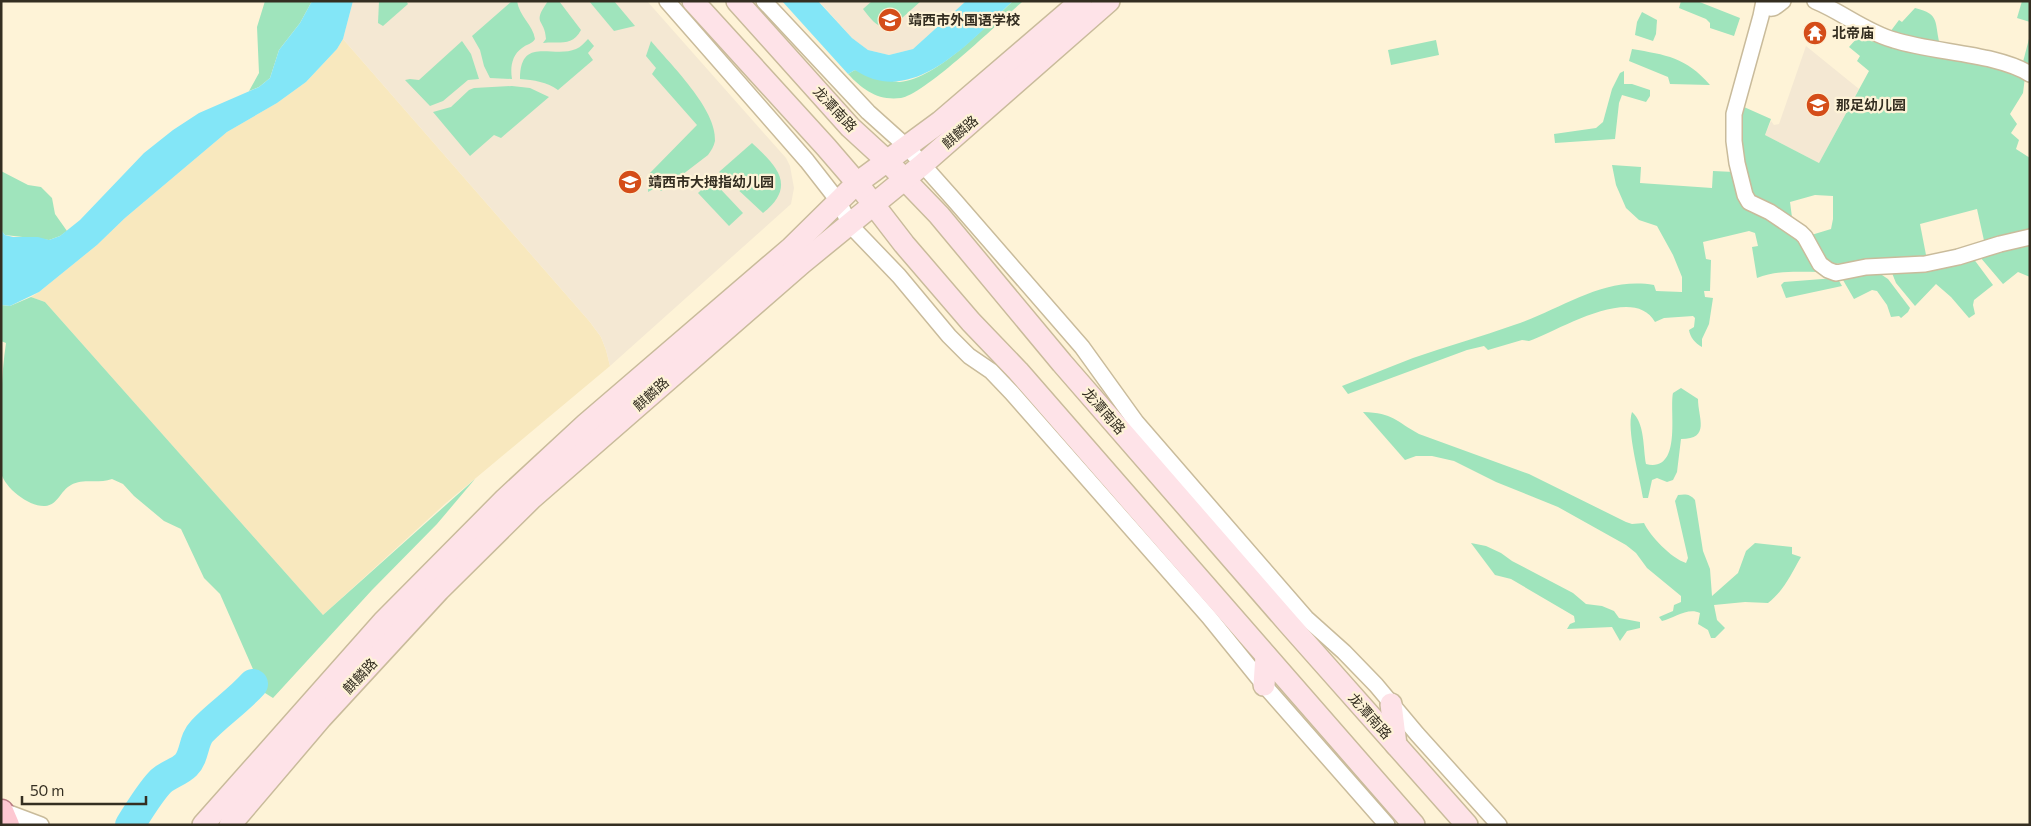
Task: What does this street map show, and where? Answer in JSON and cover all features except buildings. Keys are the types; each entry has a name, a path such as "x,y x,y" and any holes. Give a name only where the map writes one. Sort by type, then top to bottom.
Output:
{"main road":[{"path":"693,1 826,147 959,308 1018,371 1414,825"},
{"name":"龙潭南路","path":"737,1 850,127 886,160 939,215 1069,371 1467,825"},
{"name":"麒麟路","path":"203,825 382,622 505,499 586,424 791,248 857,183 940,122 1081,1"},
{"name":"麒麟路","path":"230,825 322,718 439,590 512,518 665,381 802,263 922,165 1109,1"},
{"path":"1264,685 1266,656"},
{"path":"1391,704 1396,745"}],"street":[{"path":"667,1 807,161 839,202 850,225 899,276 949,336 969,356 990,371 1012,393 1209,617 1264,685 1387,825"},
{"path":"764,1 868,112 907,147 1082,347 1136,422 1306,618 1344,652 1499,825"},
{"path":"1784,1 1776,8 1770,9 1764,4 1734,114 1736,163 1745,195 1749,202 1770,212 1801,233 1820,264 1836,273 1866,266 1911,265 1958,257 2030,237"},
{"path":"1815,1 1892,40 1922,48 2011,65 2030,74"},
{"path":"4,815 41,825"}],"shaded area":[{"name":"靖西市大拇指幼儿园","path":"353,1 647,1 786,158 790,166 794,188 791,204 610,366 601,337 590,322 343,39"},
{"name":"靖西市外国语学校","path":"819,1 966,1 913,49 889,55 868,50 852,38"},
{"path":"343,39 590,322 601,337 610,366 446,503 323,615 45,302 31,297 97,245 125,218 227,132 277,103 306,82 337,49"},
{"name":"那足幼儿园","path":"1806,46 1859,89 1819,163 1765,135 1771,121 1774,125 1779,124"}],"green space":[{"path":"265,1 312,1 300,23 279,50 270,78 259,87 249,91 259,73 257,27"},
{"path":"379,1 406,1 408,4 383,26 378,23"},
{"path":"512,1 517,1 520,11 532,29 535,39 516,54 511,70 512,79 490,78 484,66 480,50 472,36"},
{"path":"548,1 559,1 581,30 574,39 565,42 543,43 546,39 544,28 540,21 540,14"},
{"path":"589,1 614,1 635,26 614,31"},
{"path":"872,1 921,1 893,26 883,27 879,26 869,17 863,9"},
{"path":"1013,1 1023,1 962,56 912,94 901,98 878,96 859,85 848,74 855,70 900,82 915,78 930,71 961,49"},
{"path":"1681,1 1697,1 1740,18 1734,36 1710,28 1710,23 1706,19 1679,8"},
{"path":"2022,1 2030,1 2030,22 2017,18"},
{"path":"1915,8 1929,13 1933,17 1940,45 1890,32 1899,20 1902,22"},
{"path":"1642,12 1657,20 1656,34 1653,41 1635,35 1637,22"},
{"path":"1842,22 1993,65 2025,77 2023,93 2010,114 2017,124 2011,133 2019,140 2016,149 2030,158 2030,233 1985,245 1977,209 1920,224 1927,260 1829,264 1808,236 1831,229 1833,196 1815,195 1790,202 1793,225 1758,202 1748,191 1737,127 1744,107 1771,119 1765,135 1819,163 1869,71 1857,61 1860,56 1849,47 1857,38"},
{"path":"2030,35 2030,69 2023,62"},
{"path":"588,39 594,46 588,53 593,60 558,90 540,82 520,79 521,65 526,57 532,53 539,51 567,51 578,48"},
{"path":"1436,40 1439,55 1391,65 1388,50"},
{"path":"462,41 471,54 479,79 468,80 443,101 430,106 405,80 419,80"},
{"path":"651,41 701,101 714,128 715,141 708,155 661,191 657,187 648,192 649,174 697,125 652,74 656,68 646,56"},
{"path":"1632,49 1655,53 1684,63 1710,85 1670,84 1668,77 1629,61"},
{"path":"1624,71 1624,84 1632,84 1650,90 1650,96 1646,102 1622,95 1619,103 1615,139 1555,143 1554,134 1596,128 1603,122 1612,89 1620,73"},
{"path":"512,86 530,88 549,97 501,138 494,135 470,156 433,112 451,107 469,90 474,88"},
{"path":"752,143 769,160 780,177 779,194 763,213 719,172"},
{"path":"1612,165 1641,167 1640,183 1712,188 1713,171 1734,172 1736,182 1798,235 1820,272 1780,273 1757,278 1752,247 1758,246 1755,233 1749,231 1703,242 1706,259 1711,260 1710,291 1704,291 1705,297 1713,298 1709,324 1702,339 1702,347 1693,340 1689,330 1694,327 1695,318 1693,316 1664,318 1655,322 1644,311 1630,307 1613,308 1576,320 1529,341 1522,340 1488,350 1484,346 1467,350 1348,394 1342,386 1413,358 1531,319 1599,290 1617,285 1635,284 1654,285 1656,291 1682,292 1682,277 1673,255 1657,226 1639,220 1626,208 1616,185"},
{"path":"1,171 28,185 41,187 52,198 55,214 67,231 49,240 5,235 1,230"},
{"path":"712,180 743,213 729,226 698,193"},
{"path":"2030,241 2030,277 2018,272 2003,284 1980,257"},
{"path":"1973,258 1993,285 1974,300 1975,314 1969,318 1951,297 1936,284 1915,306 1896,283 1892,273"},
{"path":"1879,273 1888,279 1910,308 1901,318 1899,316 1891,317 1887,305 1877,291 1872,290 1854,299 1843,280 1843,277"},
{"path":"1838,279 1842,286 1786,298 1781,285 1784,282"},
{"path":"31,297 45,302 323,615 475,479 437,524 372,590 273,698 265,693 260,685 220,594 204,578 181,529 164,521 134,496 123,484 112,479 86,481 71,485 53,503 45,506 32,503 18,496 3,479 1,473 1,405 6,343 1,341 1,305 10,306"},
{"path":"1681,388 1698,399 1701,420 1700,431 1690,438 1681,439 1677,472 1673,480 1667,482 1657,478 1652,480 1648,498 1643,498 1632,441 1632,412 1639,423 1643,436 1646,464 1658,464 1665,459 1670,450 1673,393"},
{"path":"1363,412 1394,418 1419,434 1529,474 1626,522 1632,524 1644,523 1662,546 1686,563 1688,558 1675,501 1678,495 1690,496 1695,500 1703,551 1710,569 1712,596 1738,573 1746,551 1755,543 1792,547 1792,554 1801,557 1783,588 1768,603 1745,602 1714,605 1717,620 1725,628 1715,638 1711,638 1708,630 1698,624 1700,613 1695,611 1686,612 1662,621 1659,617 1673,611 1674,605 1681,602 1681,596 1647,568 1636,553 1626,545 1558,507 1496,482 1454,461 1432,456 1416,456 1405,460"},
{"path":"1471,543 1486,546 1501,553 1512,561 1573,593 1586,604 1602,606 1614,611 1619,618 1640,622 1640,628 1627,631 1620,641 1612,627 1567,629 1570,624 1575,622 1574,616 1511,579 1495,575"}],"water":[{"path":"312,1 353,1 343,39 337,49 306,82 277,103 227,132 125,218 97,245 39,292 10,306 1,305 1,230 5,235 13,237 38,237 49,240 60,236 80,220 144,153 173,130 199,113 259,87 270,78 279,50 300,23"},
{"path":"782,1 818,1 852,38 868,50 889,55 913,49 966,1 1013,1 980,33 942,64 921,75 899,81 877,80 855,70 848,74"}],"waterway":[{"path":"130,825 161,781 186,765 202,731 253,684"}],"place":[{"name":"靖西市外国语学校","path":"890,20"},
{"name":"北帝庙","path":"1815,33"},
{"name":"那足幼儿园","path":"1818,105"},
{"name":"靖西市大拇指幼儿园","path":"630,182"}]}
